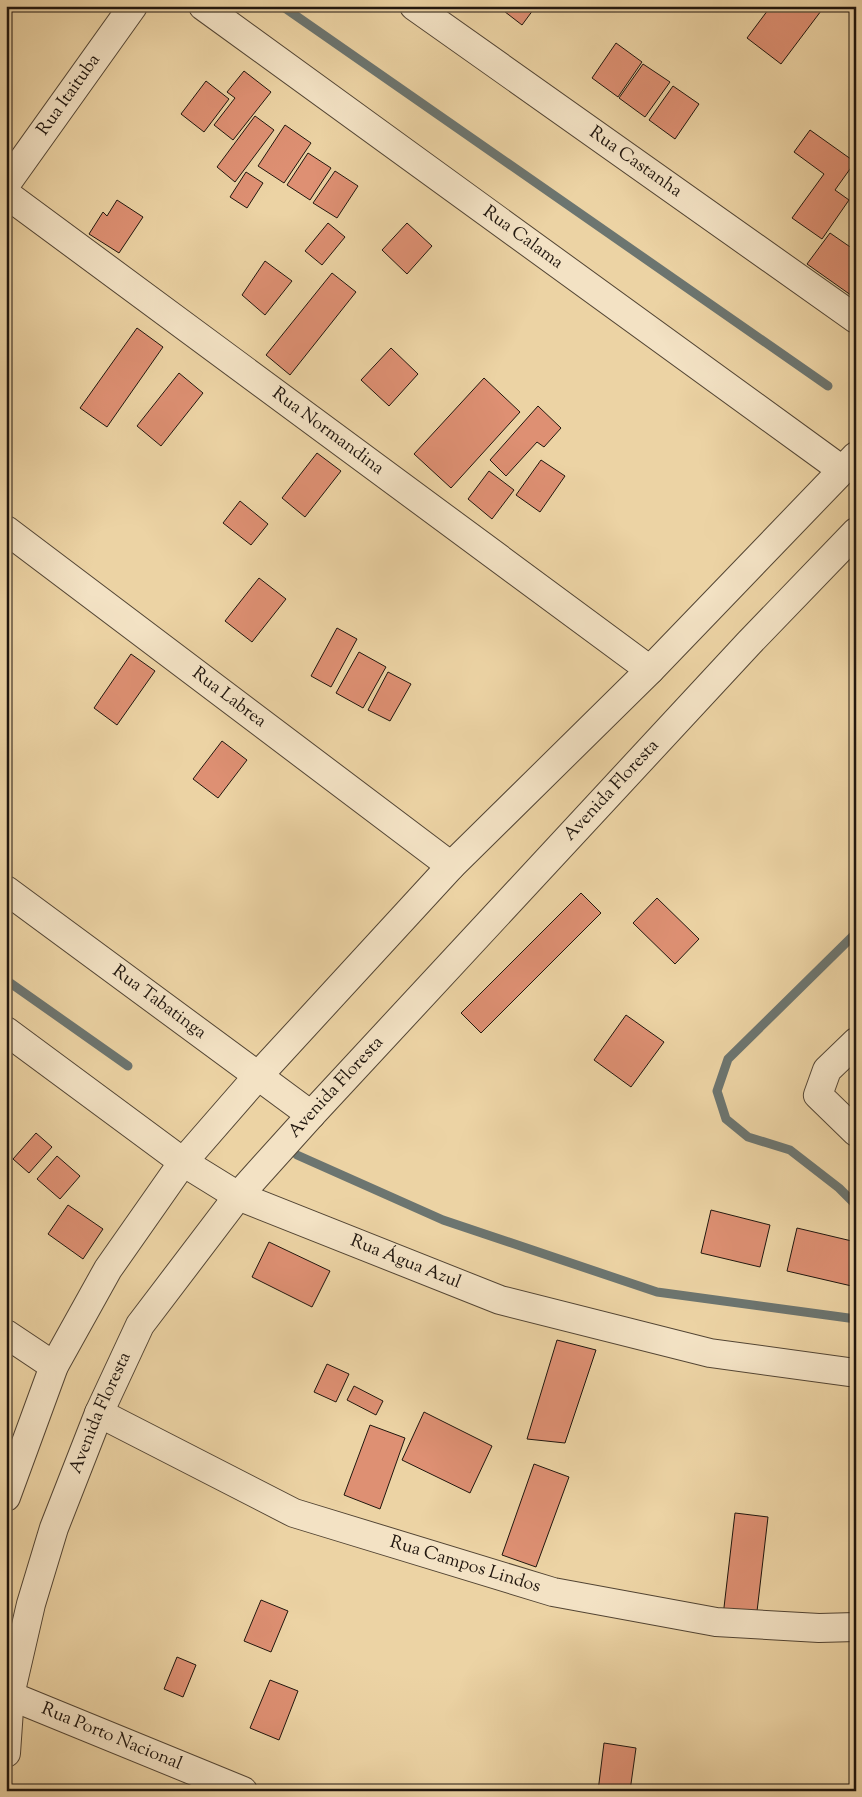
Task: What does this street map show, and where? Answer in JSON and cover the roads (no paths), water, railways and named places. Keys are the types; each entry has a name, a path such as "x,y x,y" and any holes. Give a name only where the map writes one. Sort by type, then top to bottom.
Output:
{"street":[{"name":"Rua Itaituba","path":"6,184 133,6"},
{"name":"Rua Calama","path":"203,6 849,463"},
{"name":"Rua Castanha","path":"414,6 856,319"},
{"name":"Rua Normandina","path":"6,194 650,670"},
{"path":"6,1497 54,1366 108,1269 183,1162 257,1077 451,866 650,670 849,463"},
{"name":"Rua Labrea","path":"6,530 451,866"},
{"name":"Avenida Floresta","path":"6,1753 8,1694 31,1604 54,1528 99,1413 140,1325 238,1196 311,1115 749,642 856,532"},
{"name":"Rua Tabatinga","path":"6,890 311,1115"},
{"name":"Rua Água Azul","path":"6,1031 183,1162 238,1196 500,1300 710,1353 856,1373"},
{"path":"856,1042 827,1070 818,1095 856,1132"},
{"path":"6,1334 54,1366"},
{"name":"Rua Campos Lindos","path":"99,1413 294,1513 553,1592 716,1622 819,1628 856,1627"},
{"name":"Rua Porto Nacional","path":"8,1694 243,1791"}],"waterway":[{"path":"282,6 828,386"},
{"path":"856,933 728,1059 717,1091 726,1119 748,1137 790,1150 839,1188 856,1205"},
{"path":"6,980 128,1066"},
{"path":"297,1155 443,1220 657,1292 856,1319"}]}
